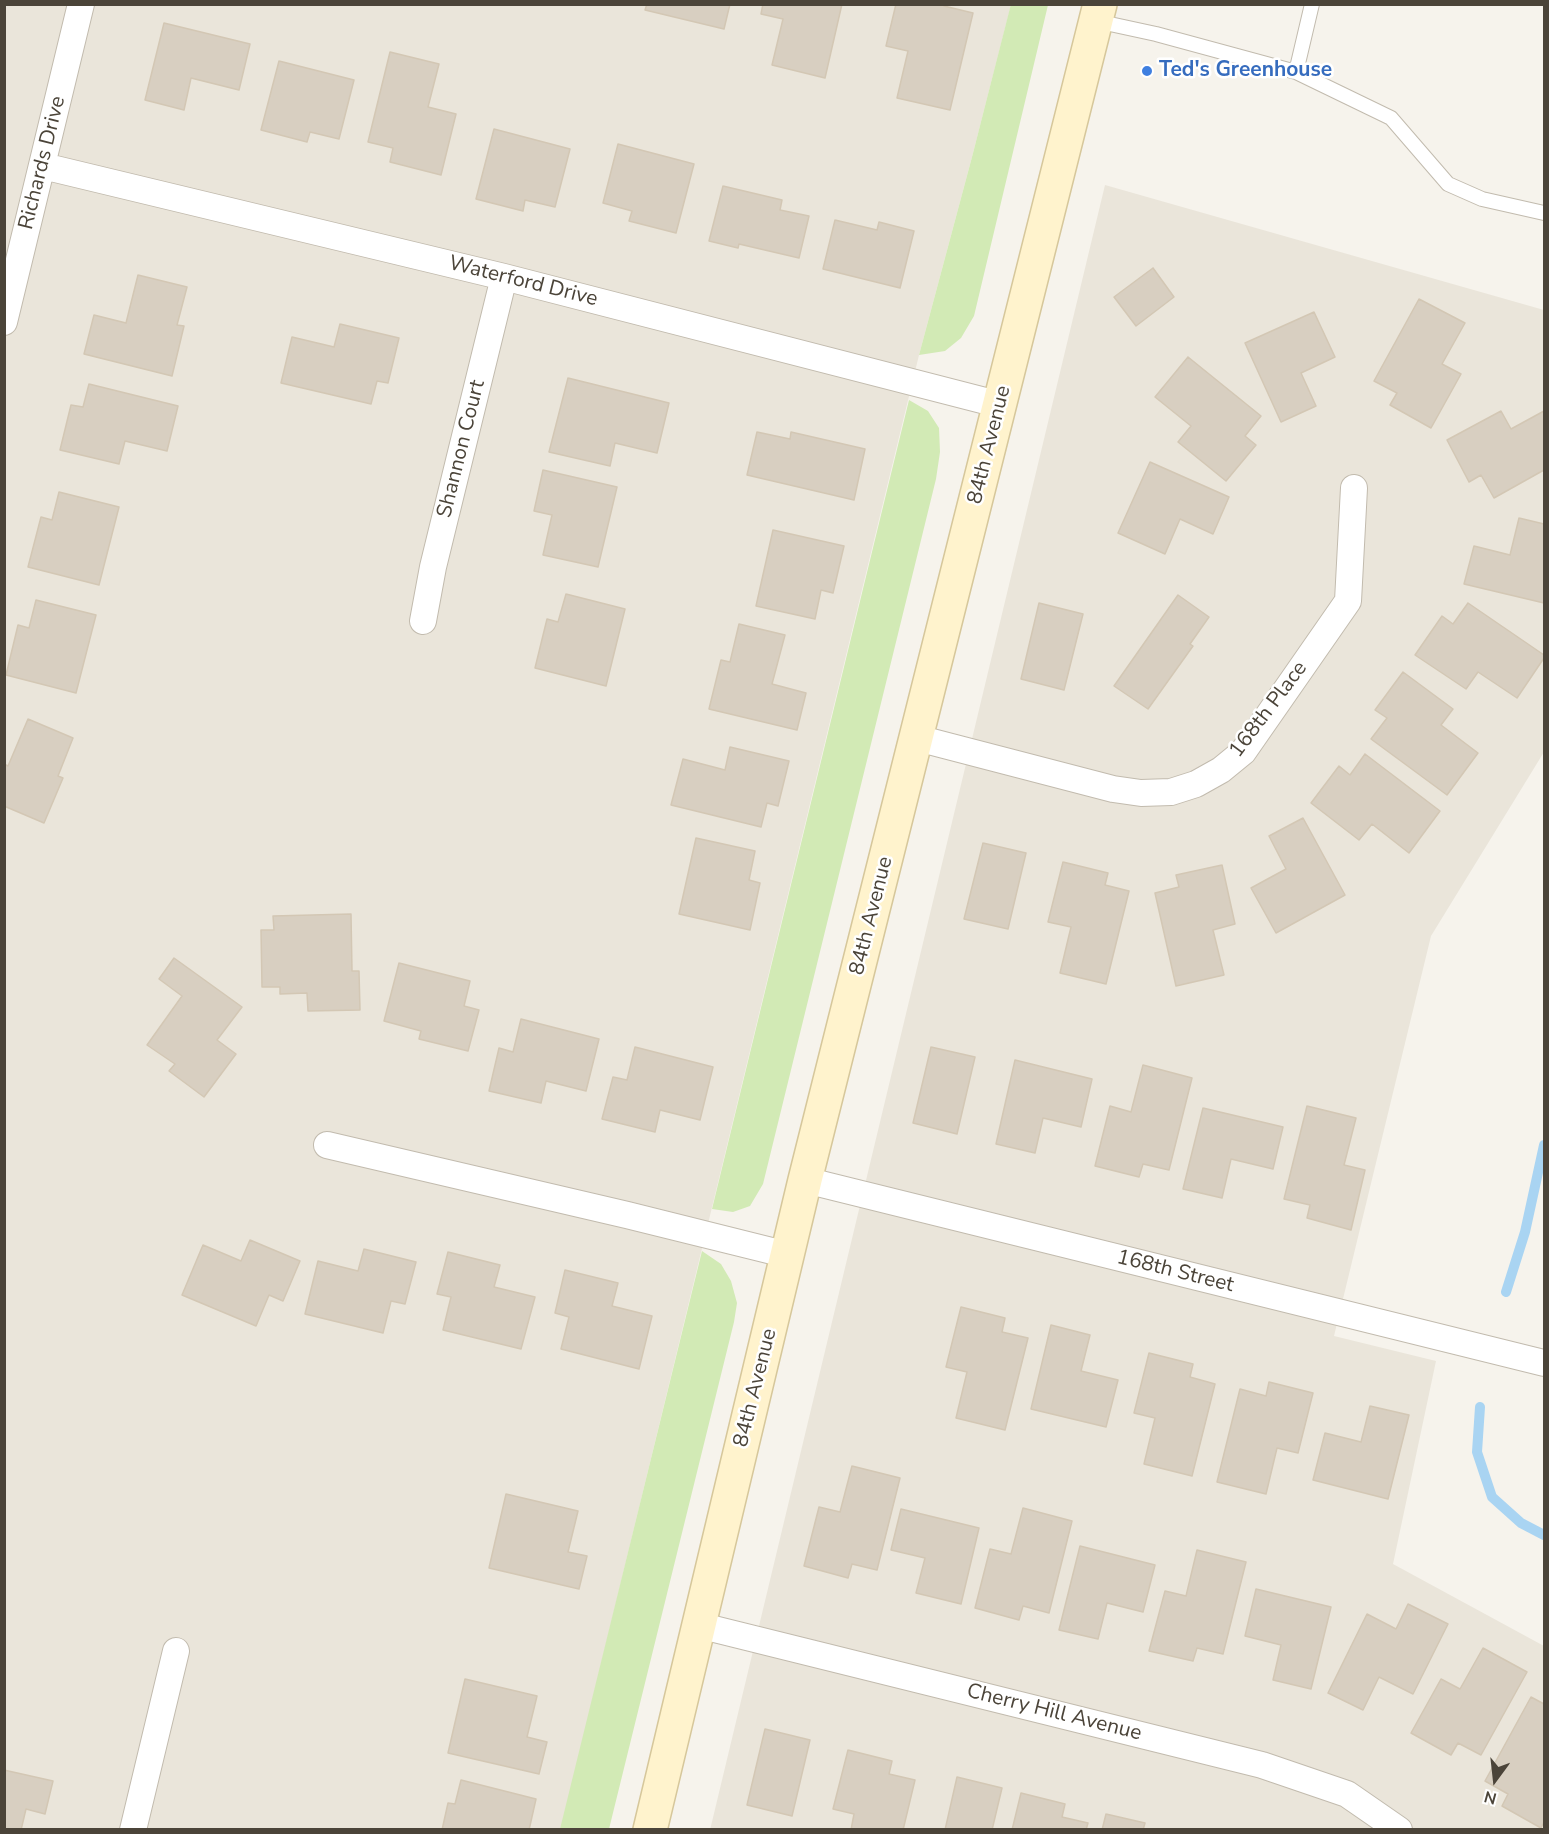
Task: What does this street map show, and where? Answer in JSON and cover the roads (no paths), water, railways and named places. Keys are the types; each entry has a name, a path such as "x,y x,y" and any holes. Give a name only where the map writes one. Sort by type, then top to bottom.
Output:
{"street":[{"name":"Richards Drive","path":"4,322 81,4"},
{"name":"84th Avenue","path":"650,1830 805,1180 1098,13"},
{"name":"Waterford Drive","path":"43,166 504,277 1001,405"},
{"name":"Shannon Court","path":"423,621 433,567 504,277"},
{"name":"168th Place","path":"917,738 1113,789 1141,793 1172,792 1196,784 1213,775 1243,752 1348,601 1353,488"},
{"path":"327,1144 788,1255"},
{"name":"168th Street","path":"805,1180 1545,1363"},
{"name":"Cherry Hill Avenue","path":"698,1625 1262,1765 1347,1794 1399,1830"},
{"path":"133,1830 176,1651"}],"lane":[{"path":"1296,72 1312,4"},
{"path":"1098,13 1156,34 1296,72 1391,118 1448,184 1482,199 1545,213"}],"waterway":[{"path":"1506,1292 1525,1232 1544,1145"},
{"path":"1480,1407 1477,1452 1492,1497 1521,1523 1544,1535"}],"place":[{"name":"Ted's Greenhouse","path":"1147,71"}]}
